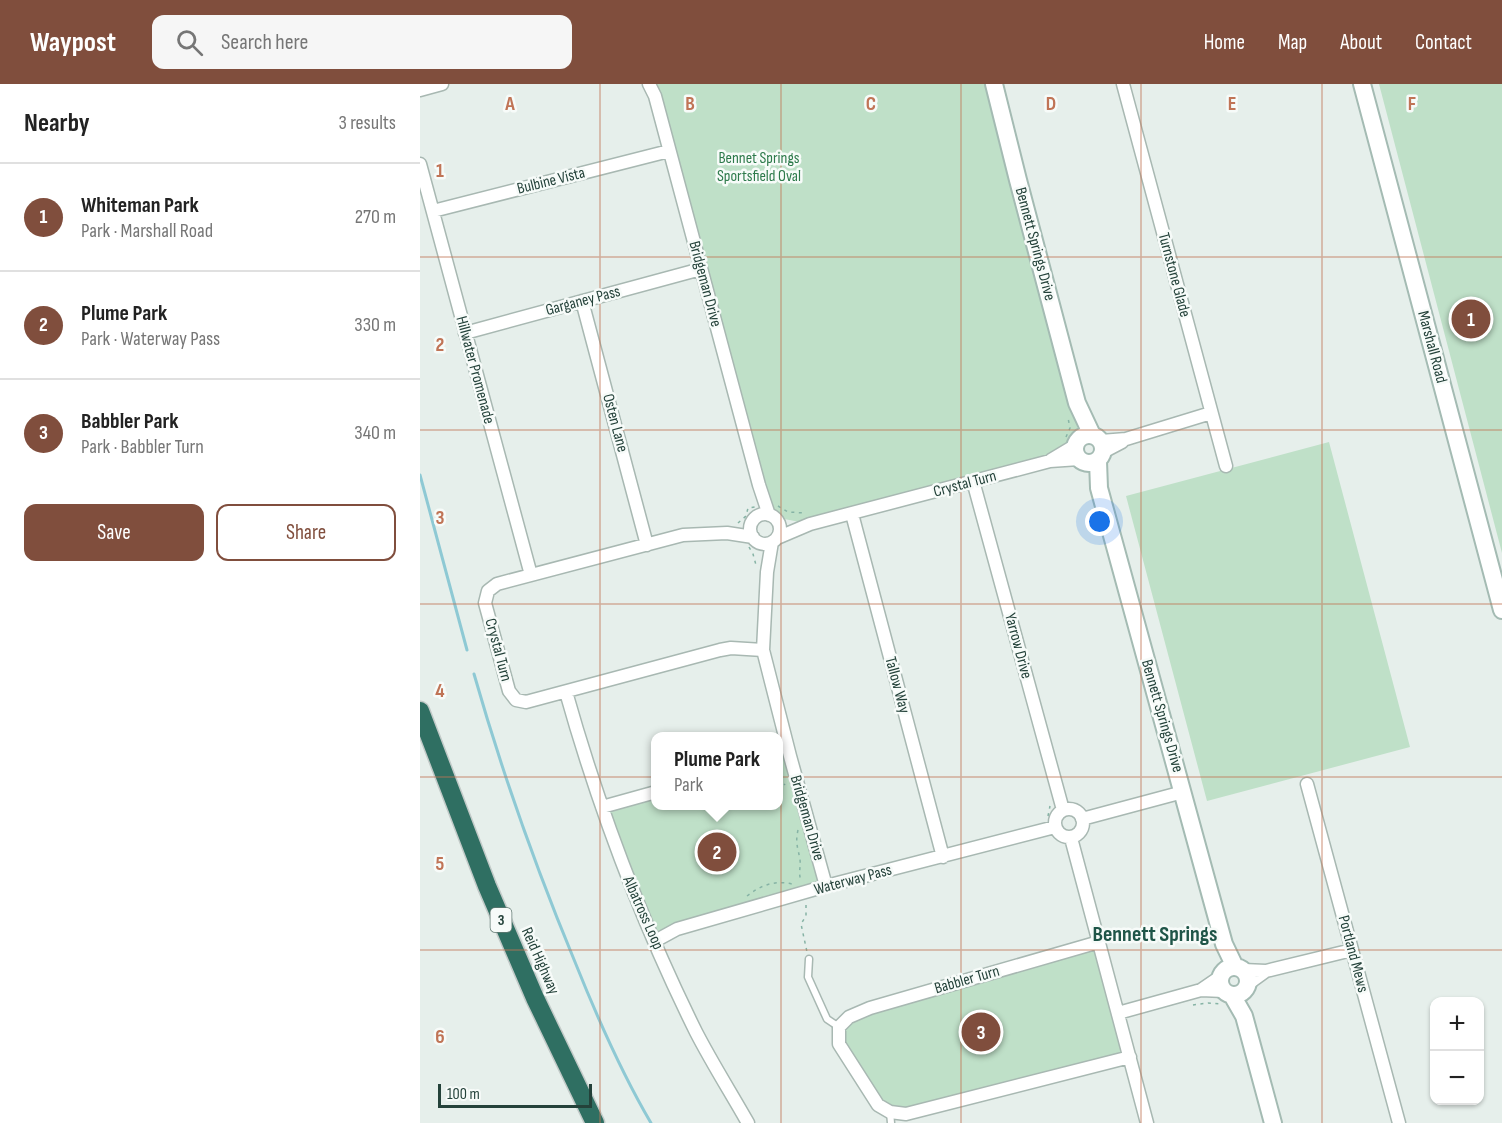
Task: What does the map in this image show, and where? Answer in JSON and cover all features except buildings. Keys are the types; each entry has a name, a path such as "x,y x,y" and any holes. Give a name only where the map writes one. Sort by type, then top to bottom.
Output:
{"highway":[{"name":"Reid Highway","path":"420,711 487,886 535,998 595,1123"},
{"name":"Reid Highway","path":"420,744 475,890 525,1006 581,1123"}],"street":[{"path":"420,90 442,84"},
{"name":"Bridgeman Drive","path":"649,84 655,96 759,485 772,516"},
{"name":"Bennett Springs Drive","path":"994,84 1072,405 1099,488 1224,944 1232,983 1244,1016 1273,1123"},
{"name":"Turnstone Glade","path":"1123,84 1226,466"},
{"name":"Marshall Road","path":"1362,84 1502,610"},
{"name":"Bulbine Vista","path":"433,211 669,151"},
{"name":"Hillwater Promenade","path":"420,164 531,575"},
{"name":"Garganey Pass","path":"465,333 701,269"},
{"name":"Osten Lane","path":"582,301 647,544"},
{"name":"Crystal Turn","path":"809,519 852,514 1126,440 1211,413"},
{"name":"Yarrow Drive","path":"973,481 1064,810"},
{"path":"759,485 754,531 767,572"},
{"name":"Tallow Way","path":"852,514 943,856"},
{"path":"754,531 760,515 809,519"},
{"path":"767,572 779,525 772,516"},
{"path":"754,531 765,544 809,519"},
{"name":"Crystal Turn","path":"754,531 683,535 497,584 488,591 485,603 509,691 516,700 526,702 720,650 731,648 763,650"},
{"name":"Bridgeman Drive","path":"767,572 763,650 779,732"},
{"name":"Albatross Loop","path":"566,692 585,759 625,873 697,1032 748,1123"},
{"name":"Bridgeman Drive","path":"784,758 826,886"},
{"name":"Portland Mews","path":"1307,784 1399,1123"},
{"path":"1082,819 1183,792"},
{"path":"602,807 651,793"},
{"path":"1064,810 1073,810 1082,819 1082,829 1071,838 1061,835 1055,827 1056,817 1064,810"},
{"name":"Waterway Pass","path":"655,941 678,929 826,886 1055,827"},
{"path":"1071,838 1147,1122"},
{"name":"Babbler Turn","path":"839,1027 849,1017 870,1008 1099,942"},
{"path":"1118,1013 1232,983 1266,971 1352,950"},
{"path":"839,1027 839,1044 878,1105 890,1118 1130,1057"}],"lane":[{"path":"809,959 808,977 827,1019 839,1027"}],"path":[{"path":"1072,405 1070,429 1086,449"},
{"path":"775,502 788,512 809,519"},
{"path":"783,782 787,788"},
{"path":"798,828 795,842 801,862 799,874 801,881"},
{"path":"806,893 806,916 801,924 809,959"},
{"path":"1193,1005 1232,983"}],"green space":[{"name":"Bennet Springs Sportsfield Oval","path":"649,84 994,84 1077,403 1078,441 1050,461 810,524 774,517"},
{"path":"1379,84 1502,84 1502,553"},
{"path":"1329,442 1410,747 1207,801 1126,496"},
{"path":"790,756 826,886 655,941 602,807 651,793 651,810 783,810 783,758"},
{"path":"1099,942 1130,1057 890,1112 839,1044 849,1017"}],"waterway":[{"path":"420,475 467,650"},
{"path":"474,674 508,783 561,927 610,1044 651,1123"}],"place":[{"name":"Whiteman Park","path":"1471,319"},
{"name":"Plume Park","path":"717,852"},
{"name":"Babbler Park","path":"981,1032"}],"district":[{"name":"Bennett Springs","path":"1155,934"}]}
